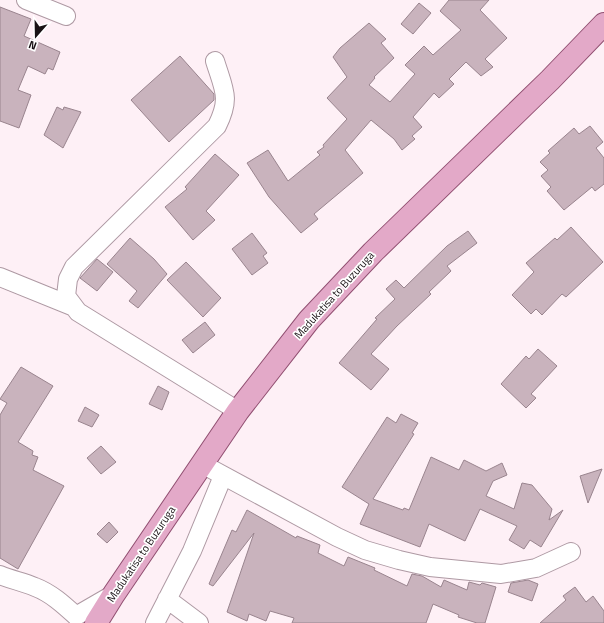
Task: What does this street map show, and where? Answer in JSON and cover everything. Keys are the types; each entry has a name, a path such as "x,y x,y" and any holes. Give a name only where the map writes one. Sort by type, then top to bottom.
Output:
{"main road":[{"name":"Madukatisa to Buzuruga","path":"96,623 238,411 309,320 372,252 550,80 604,24"}],"street":[{"path":"26,0 66,16"},
{"path":"215,61 226,96 224,112 217,126 74,267 68,279 66,296 78,312 238,411"},
{"path":"0,278 74,307"},
{"path":"202,464 337,538 365,550 430,567 501,574 536,568 571,552"},
{"path":"155,623 192,551 223,476"},
{"path":"0,575 14,581 36,587 58,600 73,619 114,594"},
{"path":"167,599 199,623"}],"building":[{"path":"449,0 489,0 480,10 507,38 485,59 493,67 481,76 466,62 449,79 454,84 439,98 434,93 413,117 422,127 412,136 415,139 402,150 394,139 371,120 345,150 363,173 314,214 318,219 301,233 269,197 247,163 268,150 288,181 320,155 317,152 324,147 323,145 347,119 327,98 347,77 333,57 340,48 369,23 386,39 381,43 394,58 374,77 375,78 369,85 390,102 415,74 405,65 424,46 433,55 461,30 440,11"},
{"path":"419,3 431,13 413,34 401,24"},
{"path":"0,7 31,19 24,36 60,52 53,70 48,68 45,74 28,66 18,90 31,95 19,128 0,121"},
{"path":"180,56 214,94 214,100 169,142 131,100"},
{"path":"57,107 63,110 64,107 81,112 63,148 44,135"},
{"path":"590,126 603,142 596,148 604,158 604,184 595,191 592,187 564,210 547,191 551,187 541,176 548,170 540,162 550,153 548,151 574,128 579,134"},
{"path":"215,154 239,175 206,211 215,220 193,240 165,207 187,189 185,187"},
{"path":"571,227 603,262 566,297 562,294 542,315 536,309 531,314 512,295 534,272 526,263 555,238 557,240"},
{"path":"468,231 477,243 447,266 451,271 429,292 431,294 397,326 371,354 389,369 371,390 339,363 377,319 375,318 395,299 386,289 396,280 404,288 447,246"},
{"path":"252,233 267,253 263,256 268,263 252,275 232,249"},
{"path":"130,238 154,259 167,274 138,308 129,301 137,291 107,264"},
{"path":"97,259 113,272 97,291 80,278"},
{"path":"186,262 221,298 203,317 167,280"},
{"path":"205,322 215,335 193,353 182,340"},
{"path":"538,349 557,366 531,394 536,398 526,408 501,384 526,356 529,359"},
{"path":"21,367 53,386 18,442 33,451 32,455 38,457 33,470 64,486 18,569 0,558 0,415 7,403 0,399"},
{"path":"158,386 169,392 162,410 149,404"},
{"path":"85,407 99,415 92,427 78,421"},
{"path":"401,414 418,423 412,433 414,434 373,499 403,510 404,508 409,510 431,457 459,470 464,460 486,471 502,463 507,475 493,481 486,496 514,509 522,483 532,485 552,509 549,520 563,510 541,547 530,540 524,549 509,540 517,526 480,509 465,541 429,524 420,547 360,524 369,504 342,487 387,417 396,423"},
{"path":"101,446 116,462 101,474 87,458"},
{"path":"602,469 588,503 580,476"},
{"path":"247,510 296,538 297,536 320,545 318,553 344,566 348,557 375,568 374,570 407,586 412,574 422,576 441,587 444,580 467,590 469,582 480,585 482,583 496,587 485,623 477,623 458,617 459,615 433,604 426,623 292,623 294,618 270,611 266,621 249,614 247,621 227,612 254,533 213,586 209,584 232,530 236,532"},
{"path":"109,522 118,532 107,543 97,534"},
{"path":"528,580 538,584 532,601 508,592 511,583"},
{"path":"575,587 586,602 593,596 604,611 604,623 540,623 566,600 563,596"}]}
